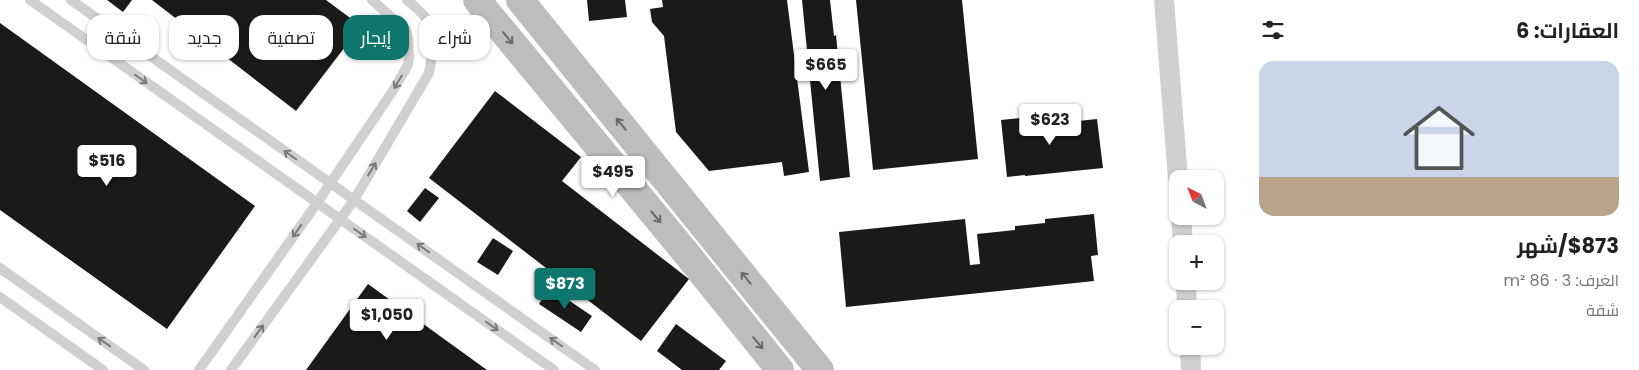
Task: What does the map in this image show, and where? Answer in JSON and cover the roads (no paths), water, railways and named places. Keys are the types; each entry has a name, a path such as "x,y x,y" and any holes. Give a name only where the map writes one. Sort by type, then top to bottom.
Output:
{"street":[{"path":"477,0 780,370"},
{"path":"520,0 820,370"},
{"path":"1164,0 1177,170"},
{"path":"1190,355 1191,370"}],"lane":[{"path":"30,0 554,370"},
{"path":"71,0 595,370"},
{"path":"199,370 317,203 394,89 408,65 410,57 406,30 372,0"},
{"path":"230,370 354,200 429,73 432,58 431,33 426,19 407,0"},
{"path":"0,268 144,370"},
{"path":"0,297 103,370"}]}
